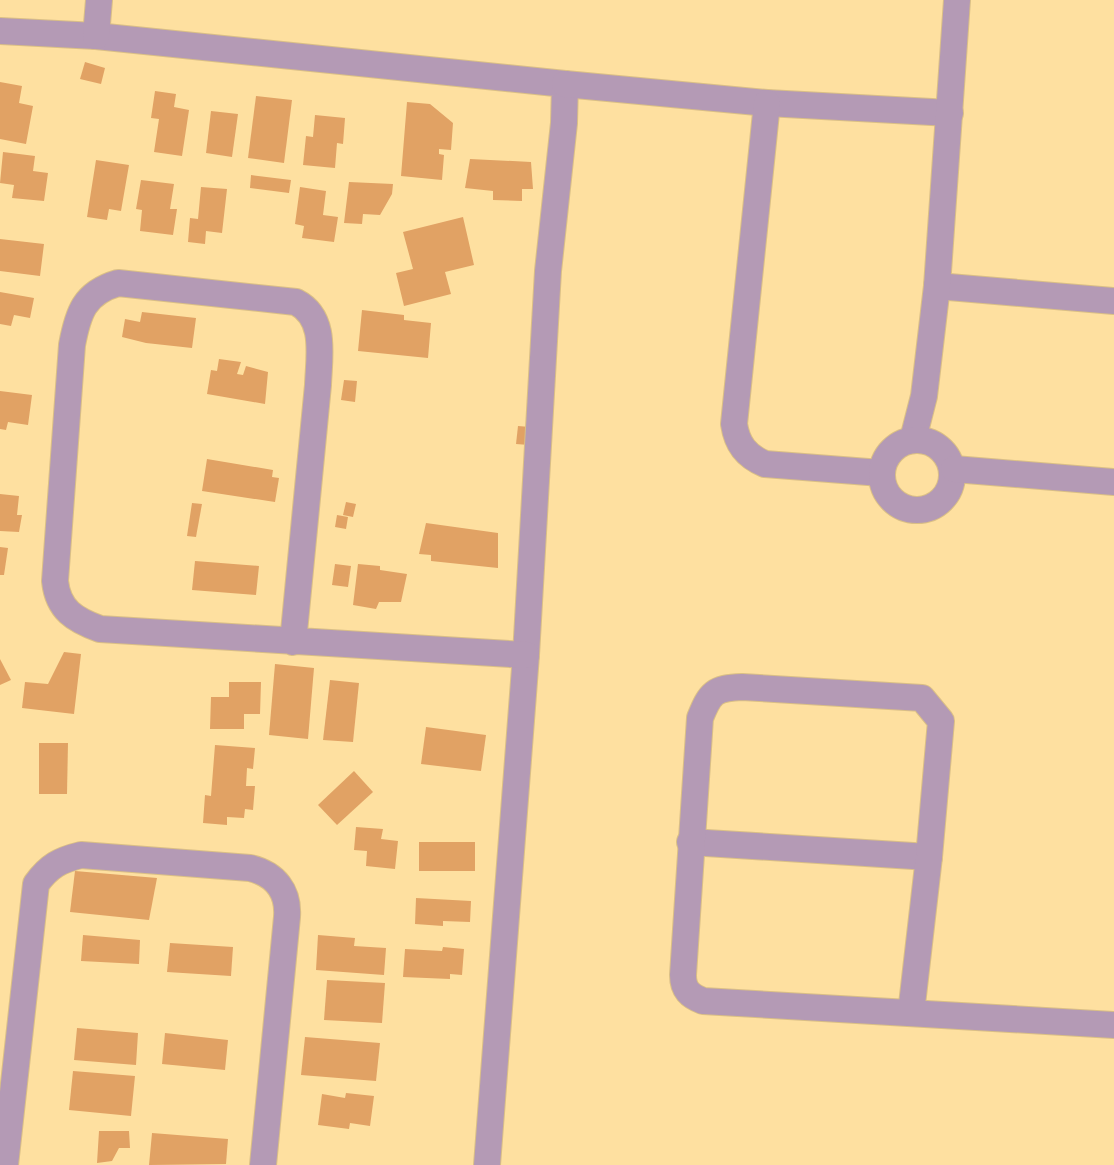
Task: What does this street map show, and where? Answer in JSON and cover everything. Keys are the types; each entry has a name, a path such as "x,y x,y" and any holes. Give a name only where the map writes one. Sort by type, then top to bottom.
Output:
{"street":[{"path":"96,36 99,0"},
{"path":"913,439 924,396 937,286 957,0"},
{"path":"0,31 96,36 767,103 950,113"},
{"path":"487,1165 526,655 548,271 564,123 565,84"},
{"path":"767,103 734,424 736,436 744,450 753,459 765,464 881,473"},
{"path":"293,642 318,385 318,327 312,314 296,302 118,283 102,287 87,301 78,316 72,345 56,581 57,595 64,609 79,622 100,628 293,642 526,655"},
{"path":"937,286 1113,298"},
{"path":"913,439 939,446 954,469 950,493 931,509 907,511 888,496 881,473 891,450 913,439"},
{"path":"954,469 1114,482"},
{"path":"911,1013 929,857 941,721 922,698 742,687 723,688 712,693 700,718 690,842 683,975 683,985 688,993 704,1001 1114,1025"},
{"path":"690,842 929,857"},
{"path":"5,1165 36,884 47,868 63,859 81,855 250,868 265,871 282,888 288,906 262,1165"}],"building":[{"path":"85,62 105,68 101,84 80,79"},
{"path":"0,82 22,86 19,103 33,106 26,144 0,139"},
{"path":"155,91 176,94 174,107 189,110 182,156 154,152 159,119 151,118"},
{"path":"256,96 292,100 284,163 248,158"},
{"path":"407,102 430,104 453,123 451,150 439,149 439,154 444,155 442,180 401,176"},
{"path":"211,111 238,114 232,157 206,153"},
{"path":"315,115 345,118 343,144 337,143 335,168 303,165 306,136 313,137"},
{"path":"3,152 35,156 33,171 48,173 44,201 12,198 14,185 0,183"},
{"path":"470,159 531,162 533,189 522,189 522,201 493,200 493,191 465,188"},
{"path":"96,160 129,165 121,211 109,209 107,220 87,217"},
{"path":"251,175 291,180 289,193 250,188"},
{"path":"141,180 174,184 170,209 177,209 173,235 140,231 142,210 136,209"},
{"path":"349,182 393,184 392,194 380,215 363,214 362,224 344,223"},
{"path":"201,187 227,189 222,233 206,231 205,244 188,242 190,218 198,219"},
{"path":"300,187 326,191 323,215 338,217 334,242 302,238 304,226 295,224"},
{"path":"463,217 474,265 445,272 451,294 404,306 396,273 413,269 403,232"},
{"path":"0,239 44,244 40,276 0,271"},
{"path":"0,292 34,298 30,318 14,315 11,326 0,324"},
{"path":"362,310 404,315 404,320 431,323 428,358 358,351"},
{"path":"142,312 196,318 192,348 146,343 122,337 125,319 140,322"},
{"path":"219,359 241,362 237,374 243,375 246,366 268,372 265,404 207,394 211,370 217,371"},
{"path":"344,380 357,381 355,402 341,400"},
{"path":"0,391 32,395 28,425 8,422 6,430 0,429"},
{"path":"518,426 530,427 529,445 516,444"},
{"path":"207,459 273,470 272,477 279,478 275,502 202,491"},
{"path":"0,494 19,496 17,515 22,515 19,532 0,531"},
{"path":"346,502 356,504 353,517 343,515"},
{"path":"192,503 202,504 196,537 187,536"},
{"path":"337,515 348,517 346,529 335,527"},
{"path":"426,523 498,533 498,568 431,561 431,555 419,554"},
{"path":"0,547 8,548 4,575 0,575"},
{"path":"195,561 259,566 256,595 192,590"},
{"path":"335,564 351,566 348,587 332,585"},
{"path":"358,564 380,566 380,570 407,574 401,602 379,602 376,609 353,605"},
{"path":"64,652 81,654 74,714 22,708 25,682 48,684"},
{"path":"0,659 11,680 0,685"},
{"path":"275,664 314,668 308,739 269,735"},
{"path":"330,680 359,683 353,742 323,740"},
{"path":"229,682 261,682 260,714 244,714 244,729 210,729 211,697 229,697"},
{"path":"426,727 486,735 481,771 421,764"},
{"path":"39,743 68,743 67,794 39,794"},
{"path":"215,745 255,748 253,769 247,768 246,786 255,786 253,810 245,809 244,818 227,817 227,825 203,823 205,795 211,796"},
{"path":"354,771 373,792 337,825 318,805"},
{"path":"356,827 383,829 381,839 398,841 395,869 366,866 367,851 354,850"},
{"path":"419,842 475,842 475,871 419,871"},
{"path":"75,871 157,878 149,920 70,912"},
{"path":"416,898 471,901 470,922 443,921 443,926 415,924"},
{"path":"83,935 140,940 139,964 81,961"},
{"path":"318,935 355,938 354,946 386,948 384,975 316,970"},
{"path":"170,943 233,947 231,976 167,972"},
{"path":"443,947 464,949 462,975 450,974 450,979 403,977 405,949 442,951"},
{"path":"327,980 385,983 382,1023 324,1020"},
{"path":"77,1028 138,1033 136,1065 74,1060"},
{"path":"165,1033 228,1040 225,1070 162,1064"},
{"path":"305,1037 380,1043 376,1081 301,1075"},
{"path":"73,1071 135,1076 131,1116 69,1110"},
{"path":"346,1093 374,1096 370,1126 350,1123 349,1129 318,1125 322,1094 345,1098"},
{"path":"99,1131 129,1131 130,1148 119,1148 112,1161 97,1163"},
{"path":"152,1133 228,1139 226,1164 149,1165"}]}
